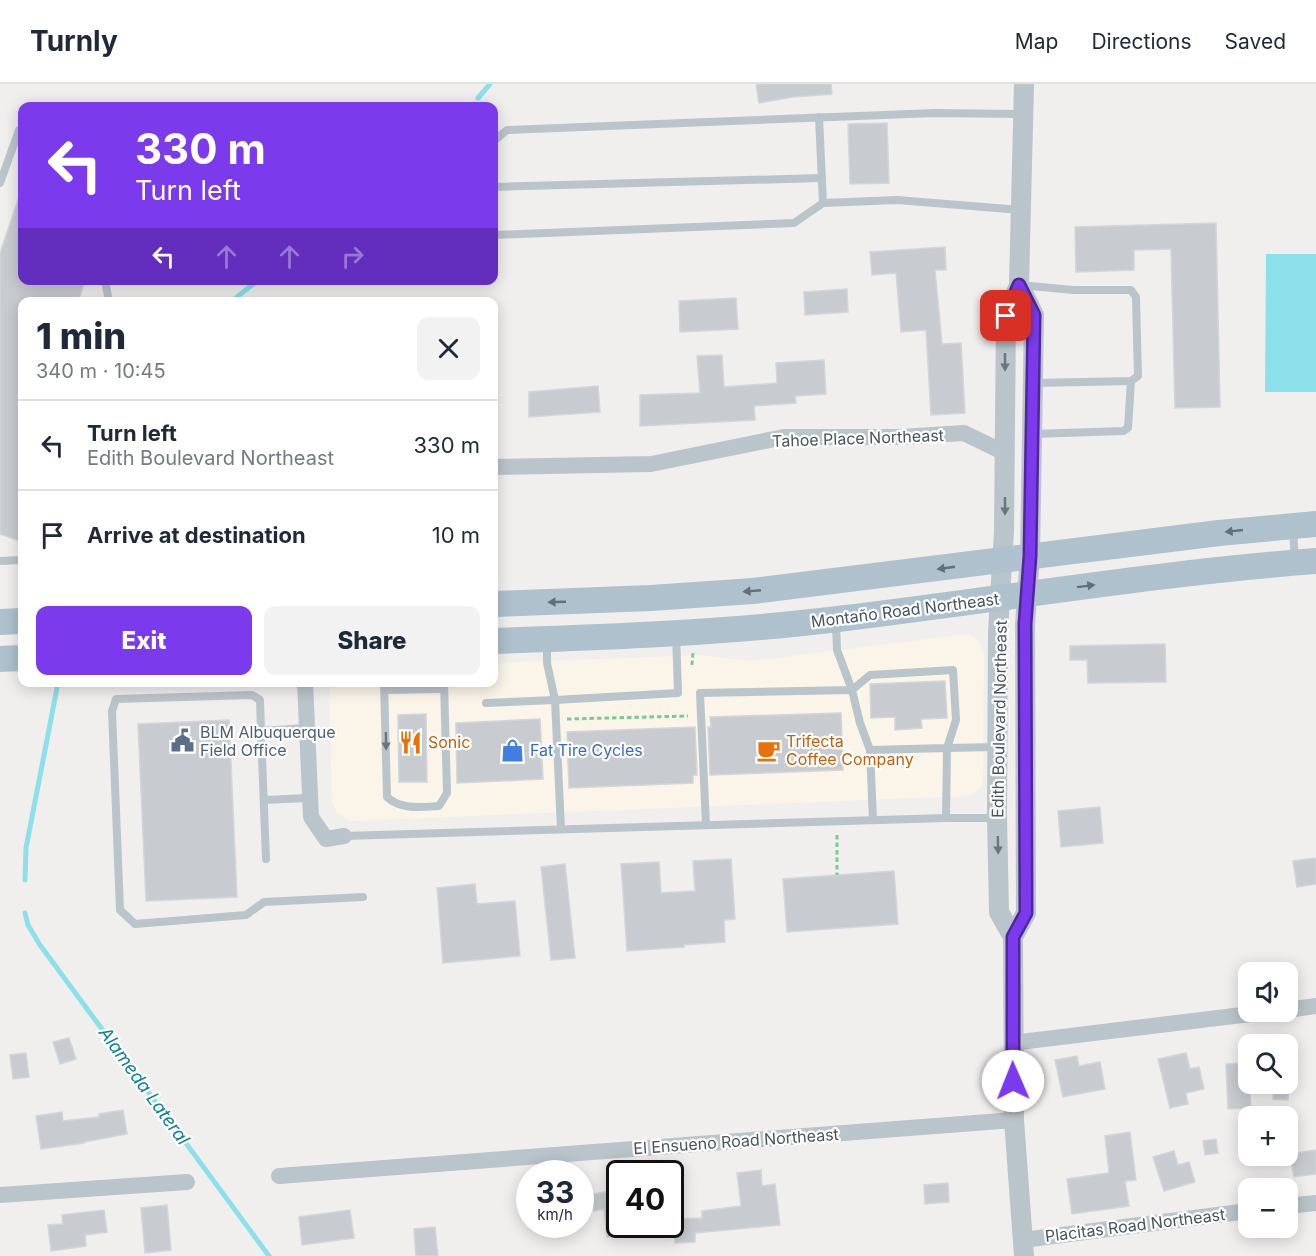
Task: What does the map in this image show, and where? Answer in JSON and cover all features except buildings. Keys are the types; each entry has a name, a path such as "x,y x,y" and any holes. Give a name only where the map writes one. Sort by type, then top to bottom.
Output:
{"main road":[{"path":"498,604 651,598 753,591 1004,559 1304,525"},
{"name":"Montaño Road Northeast","path":"498,641 676,634 836,619 1211,570 1305,562"},
{"path":"0,622 18,621"},
{"path":"0,659 18,658"}],"street":[{"name":"Edith Boulevard Northeast","path":"1013,937 999,912 996,747 998,632 1004,559 1006,316 1019,285 1024,84"},
{"name":"Edith Boulevard Northeast","path":"1019,285 1034,315 1030,556 1025,624 1026,913 1013,937 1014,1120 1023,1248"},
{"name":"Tahoe Place Northeast","path":"498,467 651,464 784,437 900,437 964,433 1005,453"},
{"path":"305,687 311,817 326,839 344,836"},
{"path":"1298,1008 1316,1006"},
{"path":"1012,1043 1238,1016"},
{"name":"El Ensueno Road Northeast","path":"279,1176 1014,1120"},
{"path":"0,1195 187,1182"},
{"path":"1298,1205 1316,1203"},
{"name":"Placitas Road Northeast","path":"1023,1248 1238,1213"}],"lane":[{"path":"498,138 507,130 945,113 1023,114"},
{"path":"819,117 823,203"},
{"path":"0,183 18,133"},
{"path":"498,186 822,178"},
{"path":"498,235 794,223 823,203 897,200 1021,210"},
{"path":"1019,285 1073,290 1131,290 1136,297 1138,376 1131,381 1032,383"},
{"path":"1031,434 1123,431 1128,428 1131,381"},
{"path":"1304,525 1305,562"},
{"path":"0,561 18,560"},
{"path":"836,619 837,650 870,750 873,820"},
{"path":"486,703 678,693 676,634"},
{"path":"547,639 547,663 555,700 561,829"},
{"path":"706,825 700,693 852,690 870,675 953,670 956,720 947,748 946,818"},
{"path":"384,687 387,797 395,805 418,808 440,806 447,793 444,687"},
{"path":"266,859 260,700 252,695 116,699 112,711 120,909 135,924 246,915 264,902 363,897"},
{"path":"261,730 306,728"},
{"path":"870,750 996,747"},
{"path":"264,800 309,798"},
{"path":"344,836 997,818"}],"path":[{"path":"692,665 693,652"},
{"path":"567,719 693,716"},
{"path":"837,835 837,875"}],"shaded area":[{"path":"968,634 978,641 984,652 983,782 979,790 967,796 350,821 337,813 332,803 329,687 498,687 498,663 702,655 751,661"}],"water":[{"path":"1266,254 1316,254 1316,392 1265,392"}],"waterway":[{"path":"478,98 490,84"},
{"path":"237,297 252,285"},
{"path":"25,880 26,848 57,688"},
{"name":"Alameda Lateral","path":"25,913 28,925 40,945 269,1256"}],"place":[{"name":"BLM Albuquerque Field Office","path":"182,741"},
{"name":"Sonic","path":"410,742"},
{"name":"Fat Tire Cycles","path":"512,750"},
{"name":"Trifecta Coffee Company","path":"768,750"}],"route":[{"path":"1006,316 1019,285 1034,315 1031,524 1025,624 1026,913 1013,937 1013,1081"}]}
